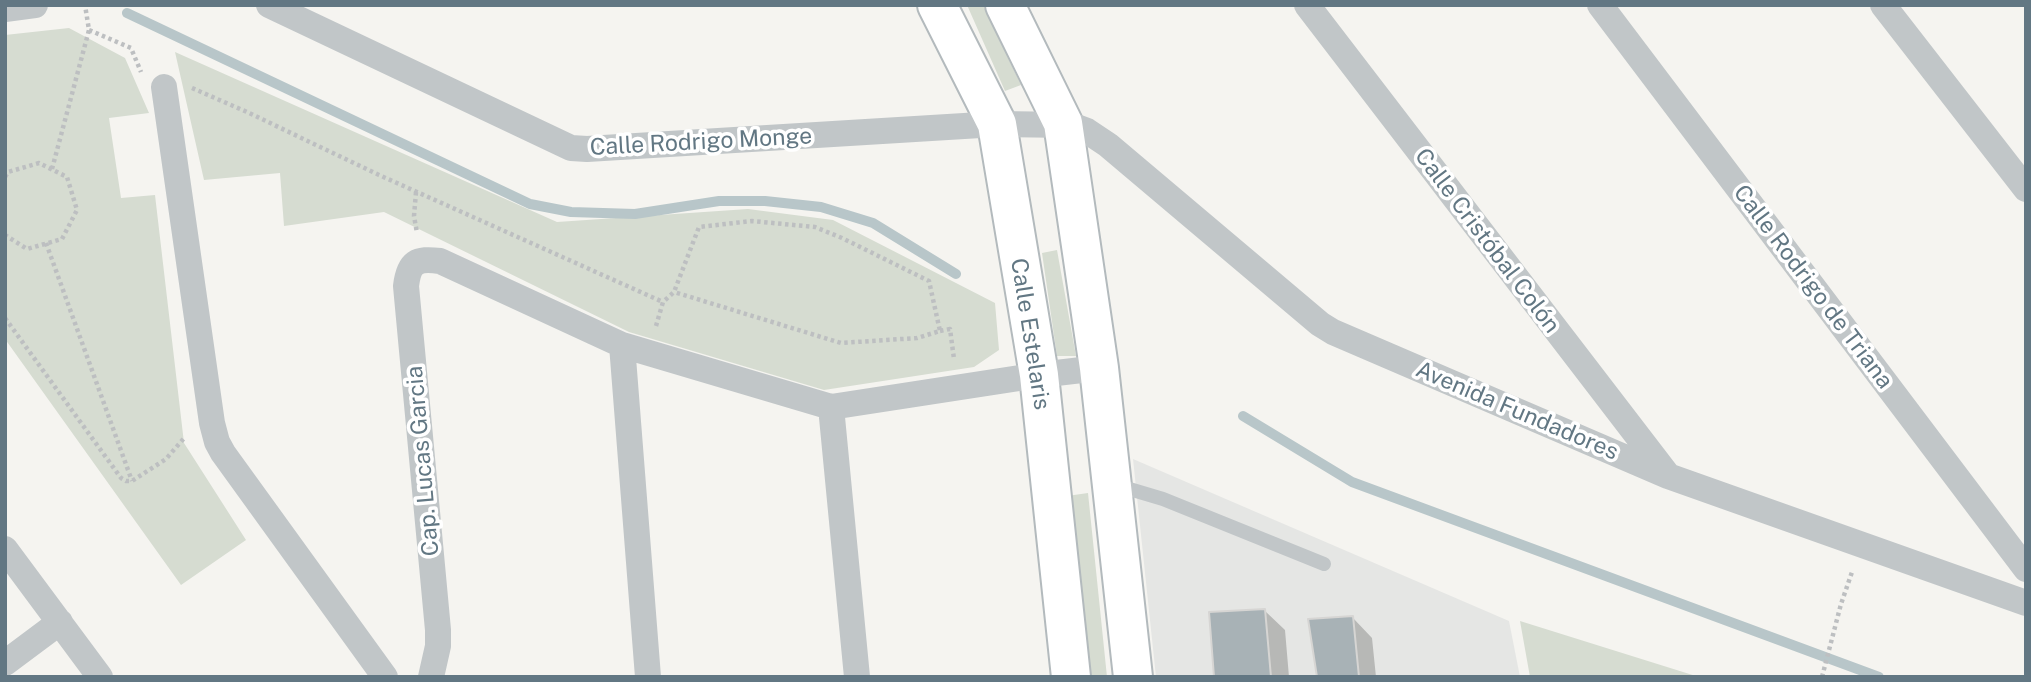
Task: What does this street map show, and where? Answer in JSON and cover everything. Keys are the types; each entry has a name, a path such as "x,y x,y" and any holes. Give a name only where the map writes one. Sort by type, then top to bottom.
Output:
{"street":[{"path":"5,9 35,5"},
{"name":"Calle Rodrigo Monge","path":"269,5 571,148 997,124 1063,123"},
{"name":"Calle Estelaris","path":"937,5 997,124 1039,375 1071,677"},
{"path":"1005,5 1063,123 1099,368 1133,677"},
{"name":"Calle Cristóbal Colón","path":"1307,5 1668,476"},
{"name":"Calle Rodrigo de Triana","path":"1600,5 2026,569"},
{"path":"1883,5 2026,189"},
{"path":"164,87 212,423 223,453 376,674"},
{"name":"Avenida Fundadores","path":"1063,123 1079,127 1108,145 1320,324 1346,337 1668,476 2026,603"},
{"path":"426,260 440,261 622,345 831,407 1099,368"},
{"name":"Cap. Lucas Garcia","path":"426,260 410,267 406,286 438,630 438,646 431,677"},
{"path":"622,345 648,677"},
{"path":"831,407 857,677"},
{"path":"5,549 100,677"},
{"path":"5,663 60,622"}],"lane":[{"path":"1112,484 1163,499 1324,564"}],"path":[{"path":"52,169 89,30 85,5"},
{"path":"89,30 131,48 149,90 181,83 663,302 674,292 699,227 752,221 815,227 842,237 929,281 940,331"},
{"path":"5,177 8,172 39,163 67,177 77,210 62,239 27,248 5,235"},
{"path":"416,192 414,216 426,260"},
{"path":"46,243 132,481"},
{"path":"674,292 841,343 917,338 950,329"},
{"path":"5,318 121,478 132,481 166,459 187,434 212,423"},
{"path":"1822,677 1841,604"}],"shaded area":[{"path":"967,5 983,5 1021,85 1005,91"},
{"path":"69,28 125,58 149,113 109,118 121,198 155,195 184,443 246,540 181,585 5,339 5,35"},
{"path":"175,52 557,222 748,209 833,220 995,303 999,350 974,367 824,390 629,332 384,212 284,226 280,173 204,180"},
{"path":"1057,250 1076,356 1057,356 1042,253"},
{"path":"1133,459 1509,621 1520,677 1156,677"},
{"path":"1088,493 1107,677 1088,677 1067,496"},
{"path":"1520,621 1699,677 1530,677"}],"building":[{"path":"1265,609 1271,677 1214,677 1209,612"},
{"path":"1353,616 1359,677 1317,677 1308,619"}],"waterway":[{"path":"127,13 530,204 571,212 635,214 719,201 765,201 821,207 873,223 956,274"},
{"path":"1243,416 1352,482 1879,677"}]}
